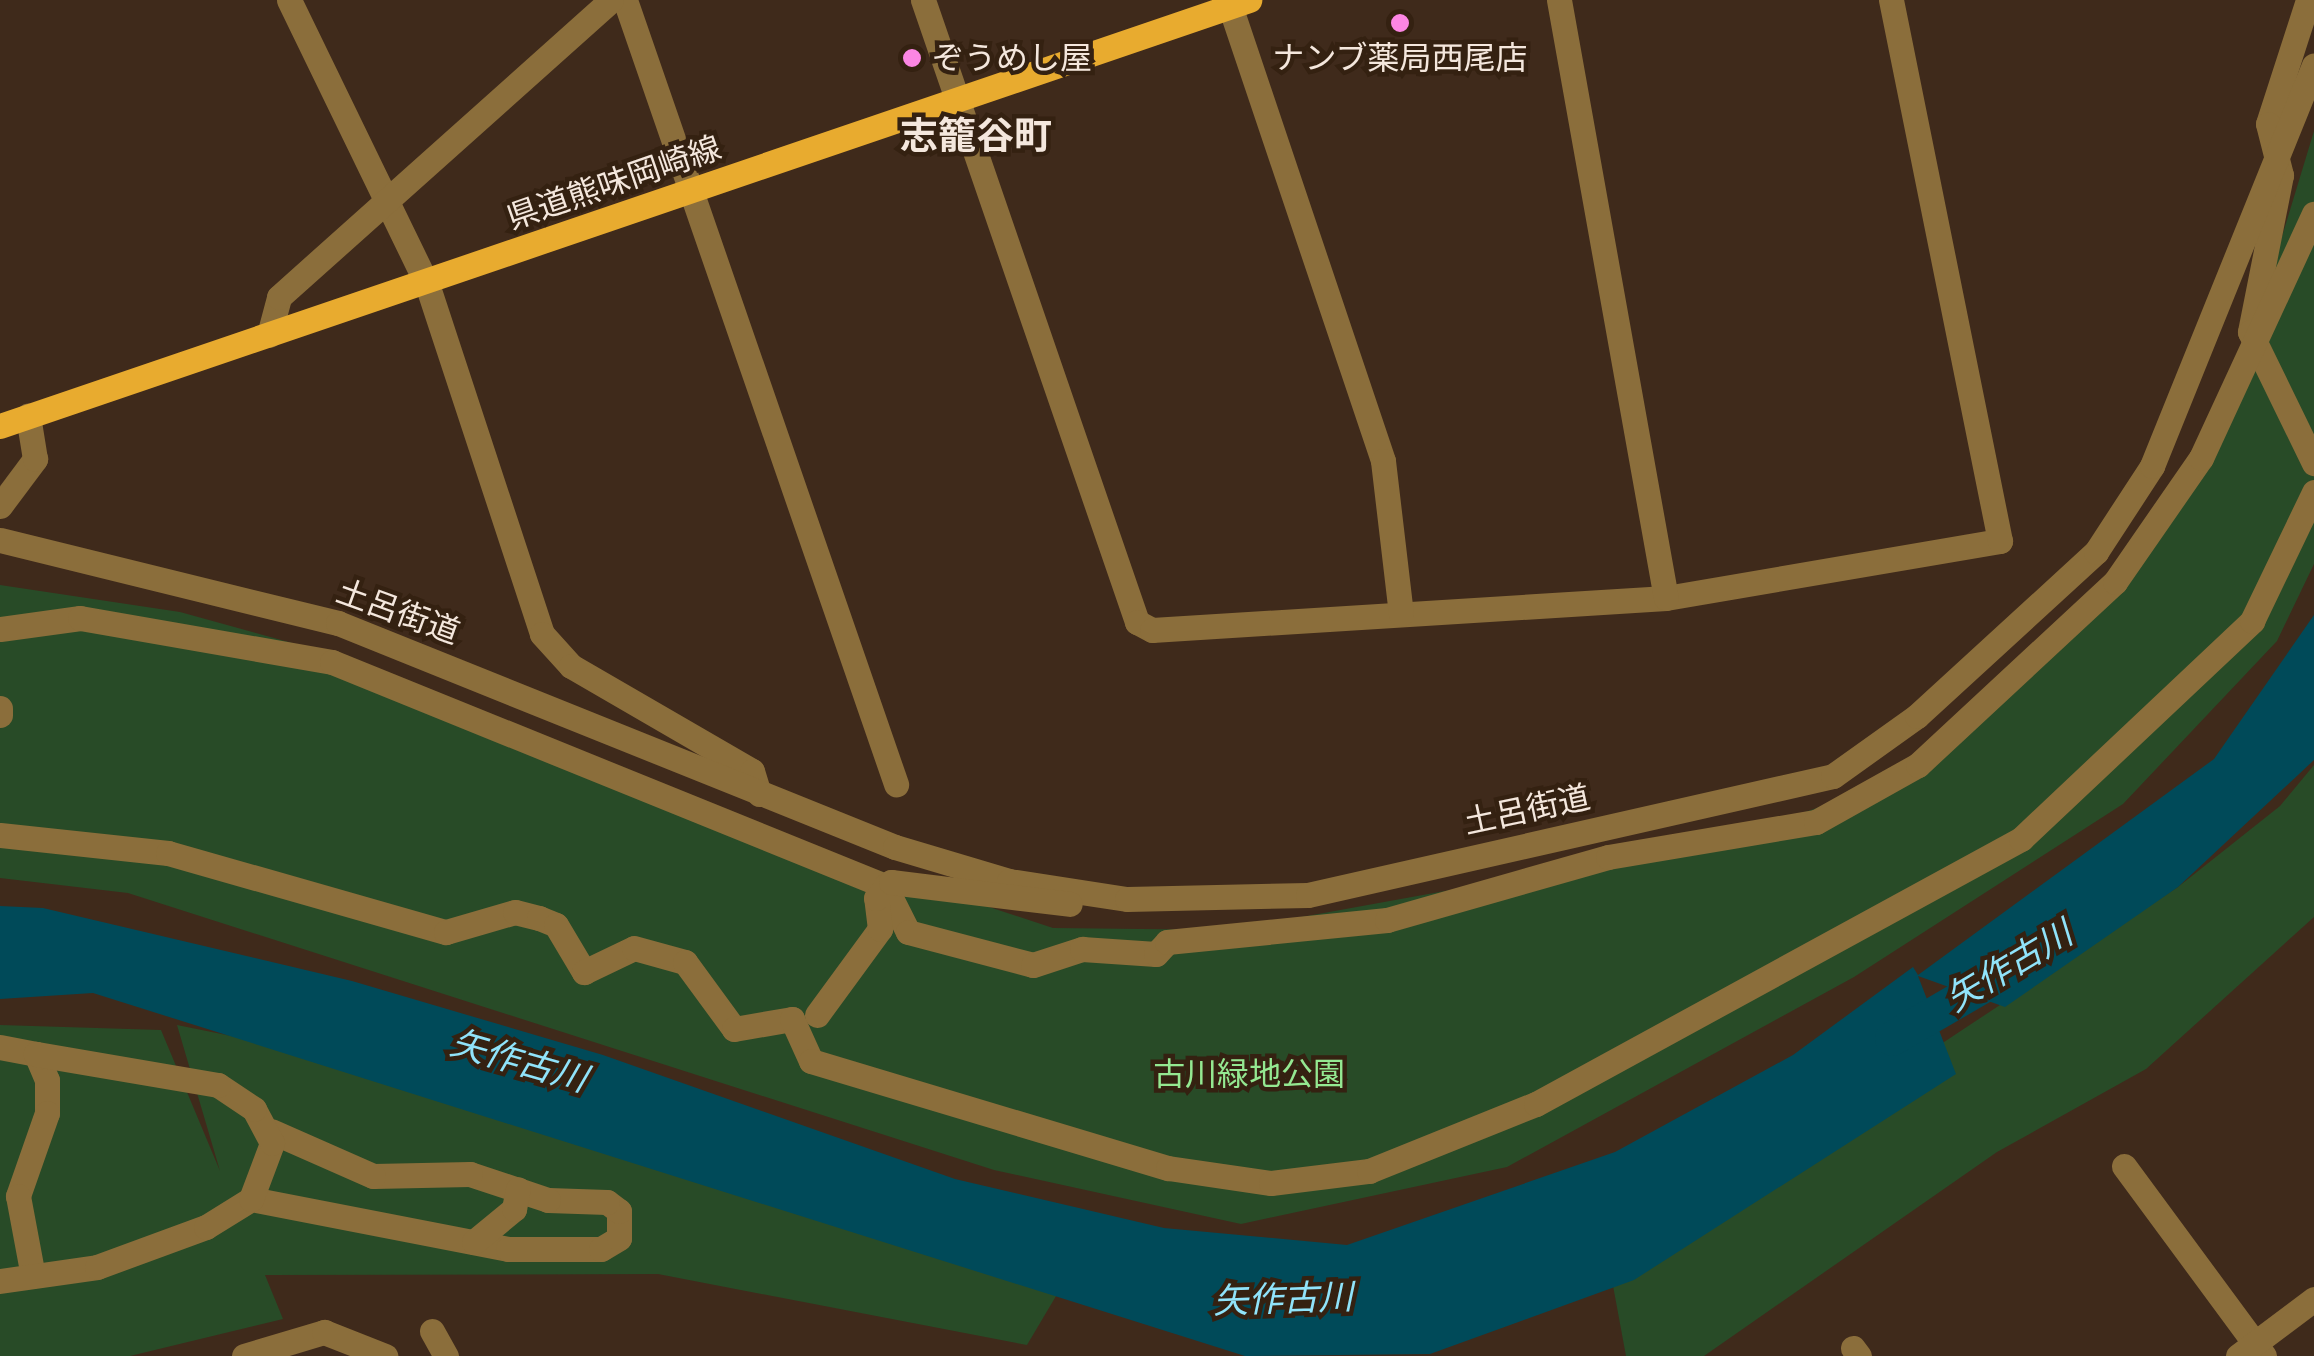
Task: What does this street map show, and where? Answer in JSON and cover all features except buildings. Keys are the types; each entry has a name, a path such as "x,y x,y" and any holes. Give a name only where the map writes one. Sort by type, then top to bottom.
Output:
{"main road":[{"name":"県道熊味岡崎線","path":"0,426 428,284 1236,3"}],"street":[{"path":"289,0 428,284 542,634 571,666 752,771 759,794"},
{"path":"269,335 279,297 611,0"},
{"path":"624,0 896,784"},
{"path":"923,0 1137,622 1152,630 1666,598 2000,541 1891,0"},
{"path":"1559,0 1666,598"},
{"path":"2308,0 2268,124 2272,166 2280,175 2250,332 2314,462"},
{"path":"1236,3 1383,460 1401,614"},
{"path":"2272,166 2314,66"},
{"name":"土呂街道","path":"0,540 338,623 894,848 1076,892 1127,900 1308,895 1833,776 1917,716 2096,552 2152,466 2199,362 2272,166"},
{"path":"885,886 908,932 1032,964 1082,949 1156,954 1167,942 1387,920 1608,856 1816,822 1918,765 2116,582 2201,458 2314,214"},
{"path":"0,506 35,459 28,416"},
{"path":"0,835 168,853 446,932 515,912 556,925 584,972 634,948 685,962 734,1029 792,1019 811,1061 1168,1168 1270,1182 1369,1171 1536,1104 2021,839 2252,621 2314,492"},
{"path":"0,628 80,618 332,662 885,886 1056,905 1076,892"},
{"path":"817,1015 880,930 876,898 885,886"},
{"path":"0,1046 218,1085 271,1131 373,1176 470,1174 518,1189 607,1202 619,1211 620,1238 601,1249 474,1242 251,1200 172,1241 0,1281"},
{"path":"33,1276 18,1196 47,1113 36,1054"},
{"path":"251,1200 271,1131"},
{"path":"2124,1166 2252,1352 2314,1300"},
{"path":"474,1242 514,1209 518,1189"},
{"path":"432,1331 446,1356"},
{"path":"244,1356 324,1332 385,1356"}],"green space":[{"name":"古川緑地公園","path":"2314,131 2314,564 2277,641 2123,804 1854,977 1507,1167 1241,1224 994,1170 128,893 0,878 0,585 180,612 332,654 874,869 1053,928 1230,930 1725,840 1874,788 2099,596 2239,378"},
{"path":"2314,765 2314,917 2146,1069 1997,1152 1704,1356 1626,1356 1609,1264 2178,887 2280,806"},
{"path":"0,1025 161,1030 220,1171 177,1025 542,1099 1059,1291 1027,1345 658,1274 265,1275 283,1319 130,1356 0,1356"}],"water":[{"path":"2314,615 2314,760 2178,887 2005,1007 1918,976 1956,1074 1634,1280 1430,1354 1245,1356 93,993 0,999 0,906 43,908 352,981 603,1055 955,1179 1164,1228 1347,1245 1615,1152 1793,1055 1913,967 1918,975 2214,759"}],"waterway":[{"name":"矢作古川","path":"1892,1038 2007,971"}],"place":[{"name":"ナンブ薬局西尾店","path":"1400,23"},
{"name":"ぞうめし屋","path":"912,58"}],"district":[{"name":"志籠谷町","path":"976,136"}]}
